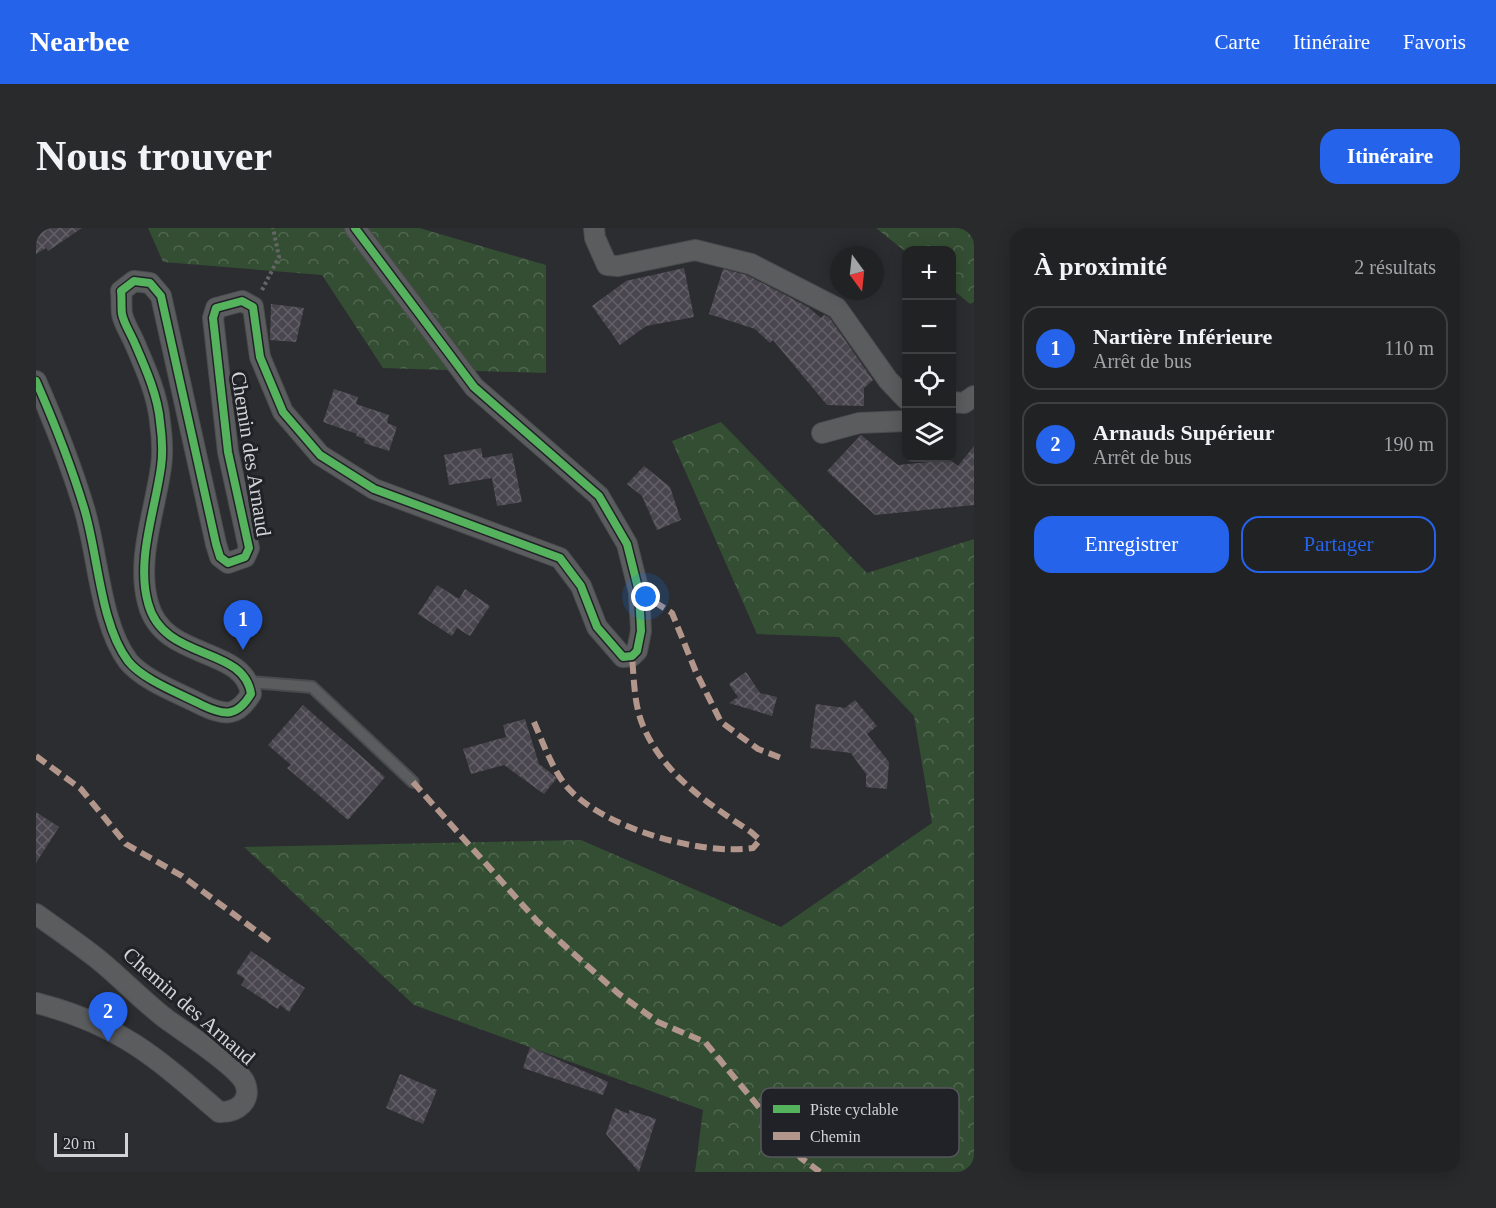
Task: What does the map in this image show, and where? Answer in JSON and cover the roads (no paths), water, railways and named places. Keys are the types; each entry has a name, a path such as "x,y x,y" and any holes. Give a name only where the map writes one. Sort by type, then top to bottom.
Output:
{"street":[{"name":"Chemin des Arnaud","path":"250,682 240,671 219,659 174,641 159,626 148,604 144,562 161,464 160,419 144,366 122,314 121,291 134,281 150,284 161,296 216,544 220,557 228,563 245,557 249,548 228,452 213,318 216,308 225,304 242,302 253,307 260,357 283,412 320,455 374,489 560,558 581,586 597,627 607,640 623,657 632,656 637,651 641,631 639,592 627,544 599,496 474,387 355,228"},
{"path":"594,228 595,238 608,265 618,266 695,250 751,264 837,308 888,380 902,395"},
{"path":"36,381 55,424 85,510 113,635 129,662 160,684 220,714 236,711 245,704 252,694 250,682"},
{"path":"822,433 859,423 902,421"},
{"name":"Chemin des Arnaud","path":"36,914 98,959 163,1016 229,1066 243,1080 247,1092 245,1101 239,1108 229,1112 219,1112 145,1049 116,1030 67,1011 36,1003"}],"lane":[{"path":"250,682 312,687 413,782"}],"place":[{"name":"Nartière Inférieure","path":"243,650"},
{"name":"Arnauds Supérieur","path":"108,1042"}]}
